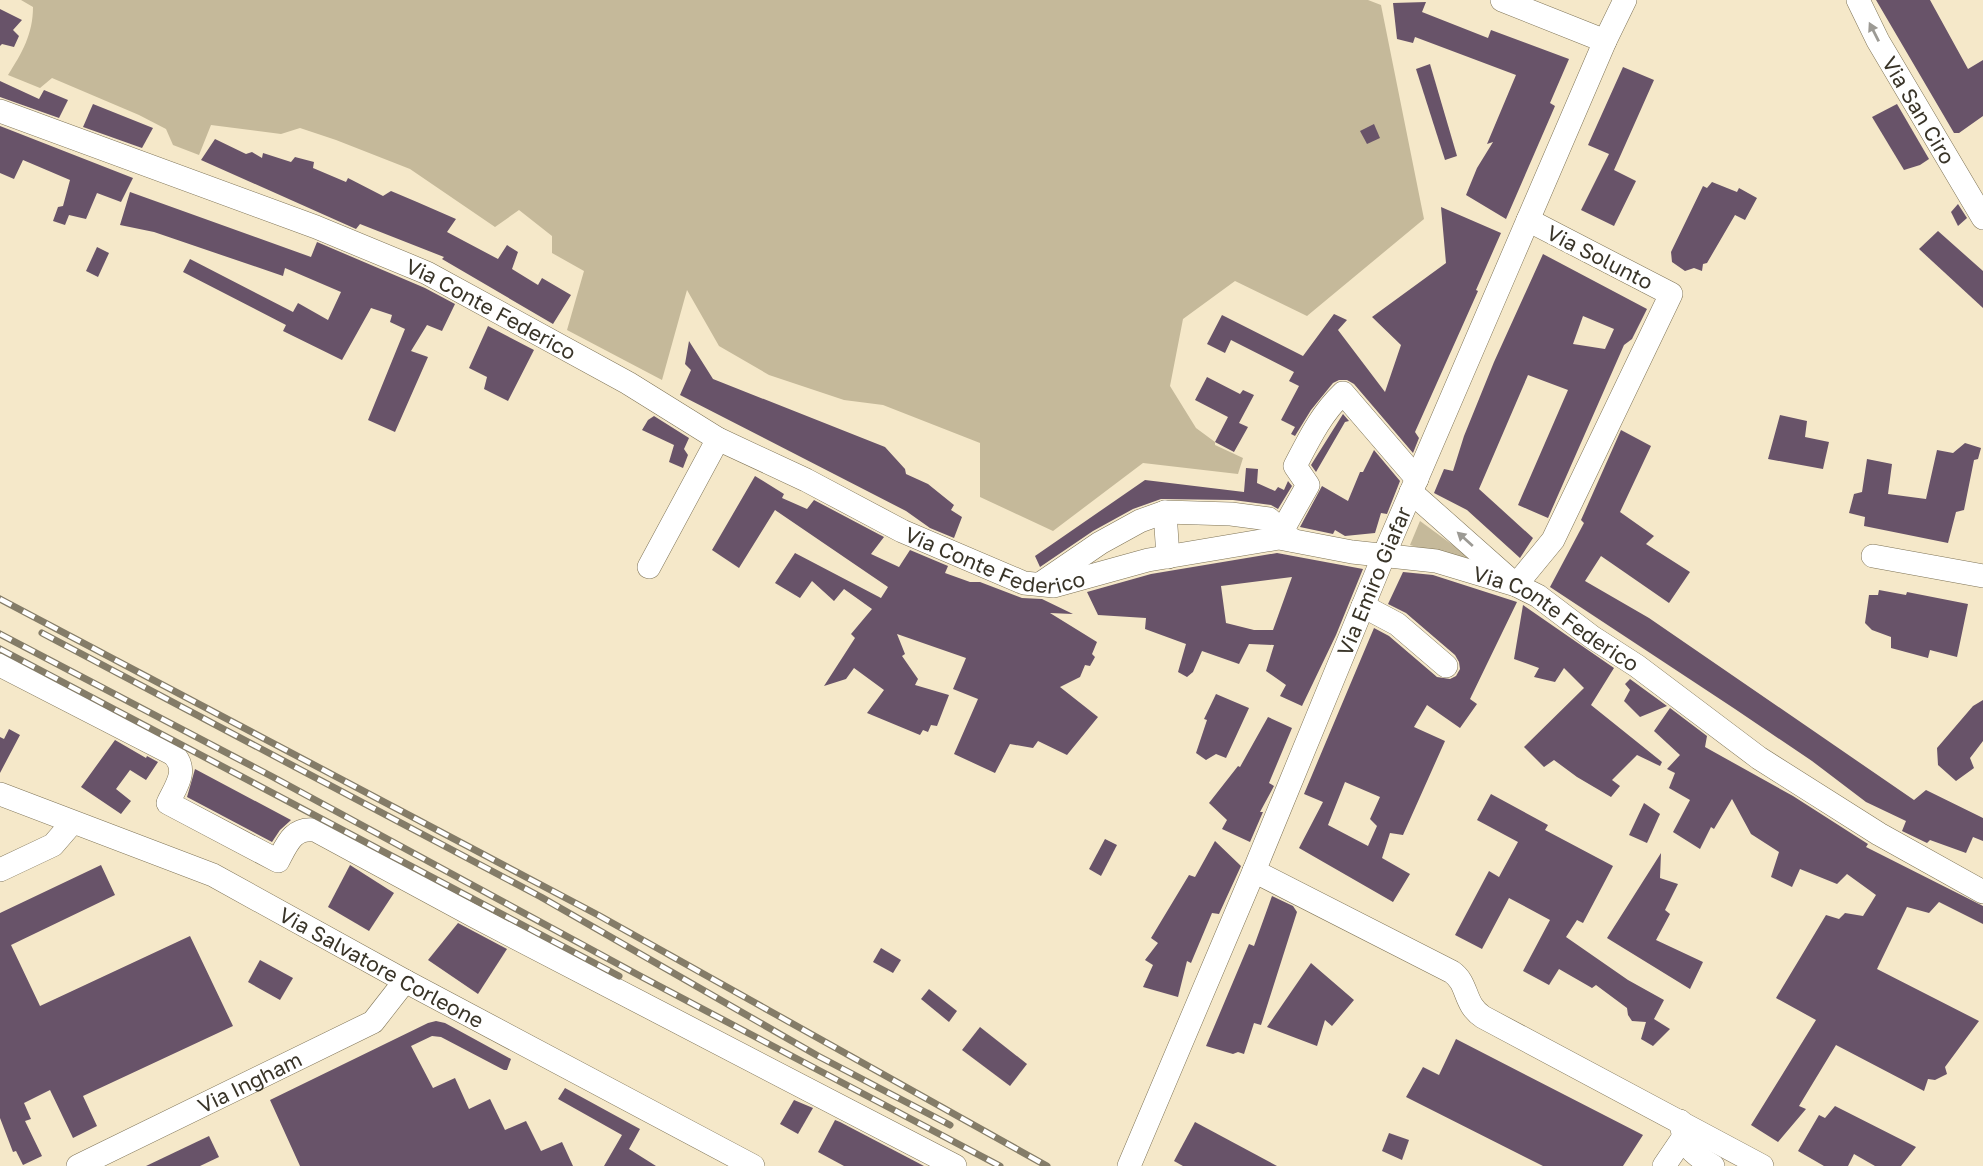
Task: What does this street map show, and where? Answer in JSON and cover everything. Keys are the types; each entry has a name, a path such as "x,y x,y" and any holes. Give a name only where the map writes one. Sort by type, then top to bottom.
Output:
{"street":[{"path":"1502,0 1605,41"},
{"name":"Via Emiro Giafar","path":"1129,1166 1384,555 1625,0"},
{"name":"Via San Ciro","path":"1858,0 1878,41 1983,218"},
{"name":"Via Conte Federico","path":"0,111 316,227 426,273 628,383 718,439 806,480 902,531 1024,583 1054,586 1148,560 1279,538 1285,534 1352,552 1436,561 1516,585 1538,596 1592,637 1637,666 1759,758 1879,834 1983,891"},
{"name":"Via Solunto","path":"1516,585 1553,540 1671,294 1528,220"},
{"path":"1285,534 1287,522 1308,485 1295,466 1328,407 1343,393 1414,485 1516,585"},
{"path":"649,567 718,439"},
{"path":"1039,585 1100,543 1140,521 1165,512 1231,514 1269,519 1285,534"},
{"path":"1165,512 1168,557"},
{"path":"1873,556 1983,576"},
{"path":"1363,606 1397,624 1446,666"},
{"path":"0,665 173,754 181,763 182,770 168,803 278,861 293,835 304,829 315,830 474,916 955,1166"},
{"name":"Via Salvatore Corleone","path":"0,794 213,875 405,981 753,1166"},
{"path":"0,870 53,845 72,823"},
{"path":"1254,871 1452,972 1460,979 1469,1004 1478,1013 1681,1129 1762,1166"},
{"name":"Via Ingham","path":"78,1166 373,1023 405,981"},
{"path":"1664,1166 1681,1129"},
{"path":"1681,1129 1690,1152 1713,1166"}],"shaded area":[{"path":"21,0 1368,0 1381,5 1424,219 1307,316 1235,281 1183,319 1170,386 1196,428 1215,442 1215,445 1243,458 1238,474 1143,463 1053,531 980,497 980,443 883,405 844,400 769,375 719,346 687,290 662,380 567,330 584,271 552,253 552,236 519,210 495,227 410,169 300,128 281,134 211,125 199,155 173,145 166,129 52,78 40,88 8,75 22,51 31,26 33,7"},
{"path":"1420,521 1480,565 1410,545"}],"building":[{"path":"1876,0 1930,0 1968,69 1983,60 1983,116 1959,133 1954,133"},
{"path":"1426,2 1422,12 1488,38 1491,30 1569,59 1550,103 1555,106 1506,219 1466,195 1477,168 1493,142 1487,144 1516,75 1415,37 1413,43 1397,39 1393,3"},
{"path":"0,9 22,20 13,30 19,36 14,47 2,44 0,46"},
{"path":"1430,64 1457,156 1445,160 1416,69"},
{"path":"1623,67 1654,80 1614,170 1636,181 1614,226 1581,210 1609,154 1588,145"},
{"path":"0,81 39,99 44,90 68,100 59,118 0,97"},
{"path":"93,104 153,128 142,148 83,127"},
{"path":"1897,104 1929,159 1904,170 1872,117"},
{"path":"1374,124 1380,138 1367,144 1360,131"},
{"path":"0,126 133,178 121,202 97,193 86,219 69,215 65,225 53,221 58,207 63,206 70,180 23,160 14,179 0,173"},
{"path":"215,139 246,154 252,152 262,158 263,153 291,162 295,157 314,162 313,168 346,182 348,178 383,196 391,191 456,219 447,232 498,259 507,245 518,252 512,269 538,285 542,278 571,295 553,324 442,259 444,257 360,224 356,229 201,160"},
{"path":"1712,182 1737,192 1739,188 1757,198 1745,220 1735,215 1707,263 1703,264 1702,271 1694,268 1685,271 1672,262 1671,252 1703,186 1707,188"},
{"path":"130,192 311,257 317,242 425,288 455,304 442,331 427,325 411,351 428,357 395,432 368,420 405,329 390,322 392,315 371,308 342,360 283,331 286,325 183,272 190,259 293,312 298,303 328,320 341,292 285,268 283,276 154,232 120,225"},
{"path":"1958,204 1967,218 1958,226 1951,212"},
{"path":"1441,207 1501,233 1415,432 1419,438 1413,453 1354,384 1347,380 1333,383 1311,410 1295,436 1291,434 1295,427 1281,420 1299,386 1289,381 1294,372 1231,340 1225,353 1207,344 1222,315 1303,356 1334,314 1347,320 1338,330 1385,392 1401,345 1372,317 1446,263"},
{"path":"1938,231 1983,271 1983,308 1919,249"},
{"path":"97,247 109,253 98,277 86,271"},
{"path":"1543,254 1647,309 1632,339 1624,345 1548,518 1518,505 1568,390 1528,375 1479,489 1533,538 1520,558 1467,510 1434,493 1444,469 1453,471 1494,362","holes":["1583,316 1614,329 1605,349 1573,344"]},
{"path":"488,326 534,350 508,401 484,389 487,377 469,368"},
{"path":"689,341 713,379 885,447 905,469 906,474 928,484 954,505 951,510 962,517 954,538 930,528 906,511 680,395 691,370 685,364"},
{"path":"1207,377 1240,394 1243,390 1254,395 1239,423 1248,427 1234,452 1215,442 1228,417 1195,400"},
{"path":"1343,414 1349,421 1345,422 1316,472 1311,465"},
{"path":"1780,415 1807,421 1805,437 1829,442 1823,469 1768,459"},
{"path":"654,416 689,438 684,449 688,455 683,468 669,462 674,445 642,430"},
{"path":"1621,430 1651,446 1620,512 1654,536 1646,544 1690,572 1669,603 1601,556 1585,581 1649,618 1914,800 1926,790 1983,818 1983,841 1973,837 1966,853 1930,840 1927,843 1902,831 1906,821 1866,802 1812,761 1550,587 1584,523 1581,520"},
{"path":"1965,443 1981,448 1978,459 1974,460 1964,510 1956,512 1948,543 1864,526 1865,517 1849,513 1854,494 1862,492 1867,459 1892,464 1888,494 1926,499 1937,450 1953,453"},
{"path":"1374,450 1400,481 1387,514 1381,513 1375,533 1345,536 1335,530 1333,534 1300,527 1322,486 1348,501 1360,472 1363,472"},
{"path":"1246,468 1258,469 1257,483 1275,491 1278,487 1284,490 1288,481 1292,486 1278,509 1271,505 1233,500 1161,499 1133,509 1093,531 1040,567 1035,556 1145,480 1244,492"},
{"path":"755,476 784,494 782,498 807,509 814,500 884,537 871,554 899,567 910,550 948,566 945,573 970,582 980,582 1022,598 1042,599 1073,614 1050,613 1097,642 1092,654 1095,657 1090,666 1085,665 1080,677 1060,687 1098,717 1067,755 1038,741 1033,748 1010,744 995,773 954,754 978,699 953,689 966,658 897,634 905,654 902,656 918,679 915,685 949,695 937,726 931,725 928,732 923,730 920,735 867,713 884,690 854,668 846,679 824,686 855,638 851,634 872,609 844,589 834,601 812,581 800,598 775,583 795,553 881,598 888,587 775,510 739,568 712,550"},
{"path":"1277,553 1363,569 1336,635 1302,706 1280,696 1286,685 1266,671 1274,645 1249,644 1239,664 1202,651 1193,672 1187,677 1178,672 1186,644 1145,629 1146,618 1098,615 1087,592 1151,574","holes":["1292,577 1273,630 1254,630 1226,623 1221,586"]},
{"path":"1403,572 1433,575 1517,602 1470,699 1477,704 1460,728 1427,705 1414,727 1445,741 1403,835 1390,833 1382,858 1410,874 1393,902 1299,848 1323,802 1304,794 1374,628 1389,636 1437,677 1450,679 1456,676 1460,669 1455,655 1406,613 1388,604","holes":["1345,782 1380,797 1370,819 1377,826 1368,846 1328,825"]},
{"path":"1879,590 1906,595 1907,592 1968,604 1957,657 1930,650 1928,658 1891,648 1891,637 1872,630 1865,623 1869,595 1878,595"},
{"path":"1523,605 1614,668 1591,705 1662,762 1660,766 1637,755 1612,780 1620,786 1611,797 1554,760 1544,767 1524,747 1584,688 1564,668 1555,682 1534,677 1539,668 1514,659"},
{"path":"1630,679 1667,706 1640,717 1624,701 1630,690 1625,684"},
{"path":"1216,694 1249,708 1226,758 1216,754 1206,760 1196,753 1207,720 1204,719"},
{"path":"1983,700 1983,741 1970,758 1974,768 1956,781 1938,765 1937,748 1973,706"},
{"path":"1670,708 1707,736 1705,747 1793,796 1868,844 1866,847 1983,906 1983,924 1939,902 1929,913 1907,907 1877,969 1979,1021 1945,1067 1947,1074 1935,1080 1928,1079 1924,1091 1836,1045 1799,1106 1806,1109 1778,1142 1751,1125 1816,1020 1776,998 1826,915 1839,919 1845,913 1863,916 1876,895 1847,874 1837,884 1800,869 1792,887 1771,877 1779,852 1751,834 1732,799 1714,829 1711,827 1700,849 1673,832 1690,800 1669,788 1675,773 1667,769 1680,755 1654,731"},
{"path":"1268,717 1292,728 1269,783 1274,786 1260,812 1263,812 1250,842 1222,829 1227,820 1209,803 1238,766 1240,767"},
{"path":"9,729 20,735 0,773 0,737 4,739"},
{"path":"115,740 158,762 146,780 130,770 116,789 131,801 121,814 81,787"},
{"path":"195,769 291,820 272,842 187,797"},
{"path":"1491,794 1548,825 1545,830 1613,866 1583,923 1577,920 1566,937 1628,980 1664,1000 1654,1019 1670,1029 1653,1046 1641,1039 1646,1022 1632,1021 1627,1008 1596,985 1592,988 1559,969 1549,985 1523,971 1550,920 1509,898 1482,949 1455,935 1489,871 1499,877 1518,842 1477,820"},
{"path":"1644,803 1660,814 1647,843 1629,835"},
{"path":"1105,839 1117,845 1101,876 1089,869"},
{"path":"1215,841 1241,866 1219,914 1212,913 1191,963 1187,961 1178,997 1143,987 1153,965 1145,960 1158,943 1151,938 1189,875 1195,877"},
{"path":"1661,853 1660,878 1678,884 1665,910 1670,914 1656,940 1703,962 1690,989 1607,938"},
{"path":"101,865 115,895 11,945 40,1006 190,936 233,1026 83,1096 97,1126 73,1138 50,1090 24,1103 31,1119 25,1121 42,1156 23,1165 16,1151 13,1152 0,1118 0,913"},
{"path":"350,865 394,893 369,931 328,907"},
{"path":"1272,896 1293,906 1297,912 1261,1025 1254,1023 1244,1054 1233,1054 1206,1046 1249,944 1254,946"},
{"path":"458,923 507,949 478,994 428,960"},
{"path":"881,948 901,960 893,973 873,962"},
{"path":"260,960 293,978 280,1000 248,982"},
{"path":"1311,963 1354,1000 1332,1026 1325,1020 1317,1046 1267,1027"},
{"path":"929,989 957,1011 949,1022 921,999"},
{"path":"436,1021 445,1023 511,1059 507,1070 504,1070 441,1037 432,1036 411,1046 433,1088 455,1078 469,1109 490,1099 505,1130 526,1121 541,1151 562,1142 573,1166 300,1166 270,1100"},
{"path":"980,1027 1027,1064 1010,1086 962,1050"},
{"path":"1456,1039 1643,1135 1623,1166 1543,1166 1406,1097 1423,1067 1439,1075"},
{"path":"565,1088 640,1129 629,1149 656,1166 604,1166 622,1135 558,1099"},
{"path":"794,1100 813,1108 798,1134 780,1124"},
{"path":"1835,1106 1916,1147 1901,1166 1875,1166 1854,1154 1848,1166 1824,1166 1798,1151 1819,1115 1825,1118"},
{"path":"835,1120 924,1166 844,1166 818,1152"},
{"path":"1195,1122 1277,1166 1183,1166 1174,1161"},
{"path":"1389,1133 1409,1140 1402,1160 1382,1151"},
{"path":"209,1136 219,1157 200,1166 146,1166"}],"railway":[{"path":"0,599 598,915 1047,1166"},
{"path":"42,633 541,897 818,1056 950,1125"},
{"path":"0,634 1000,1166"},
{"path":"0,649 619,976"}]}
